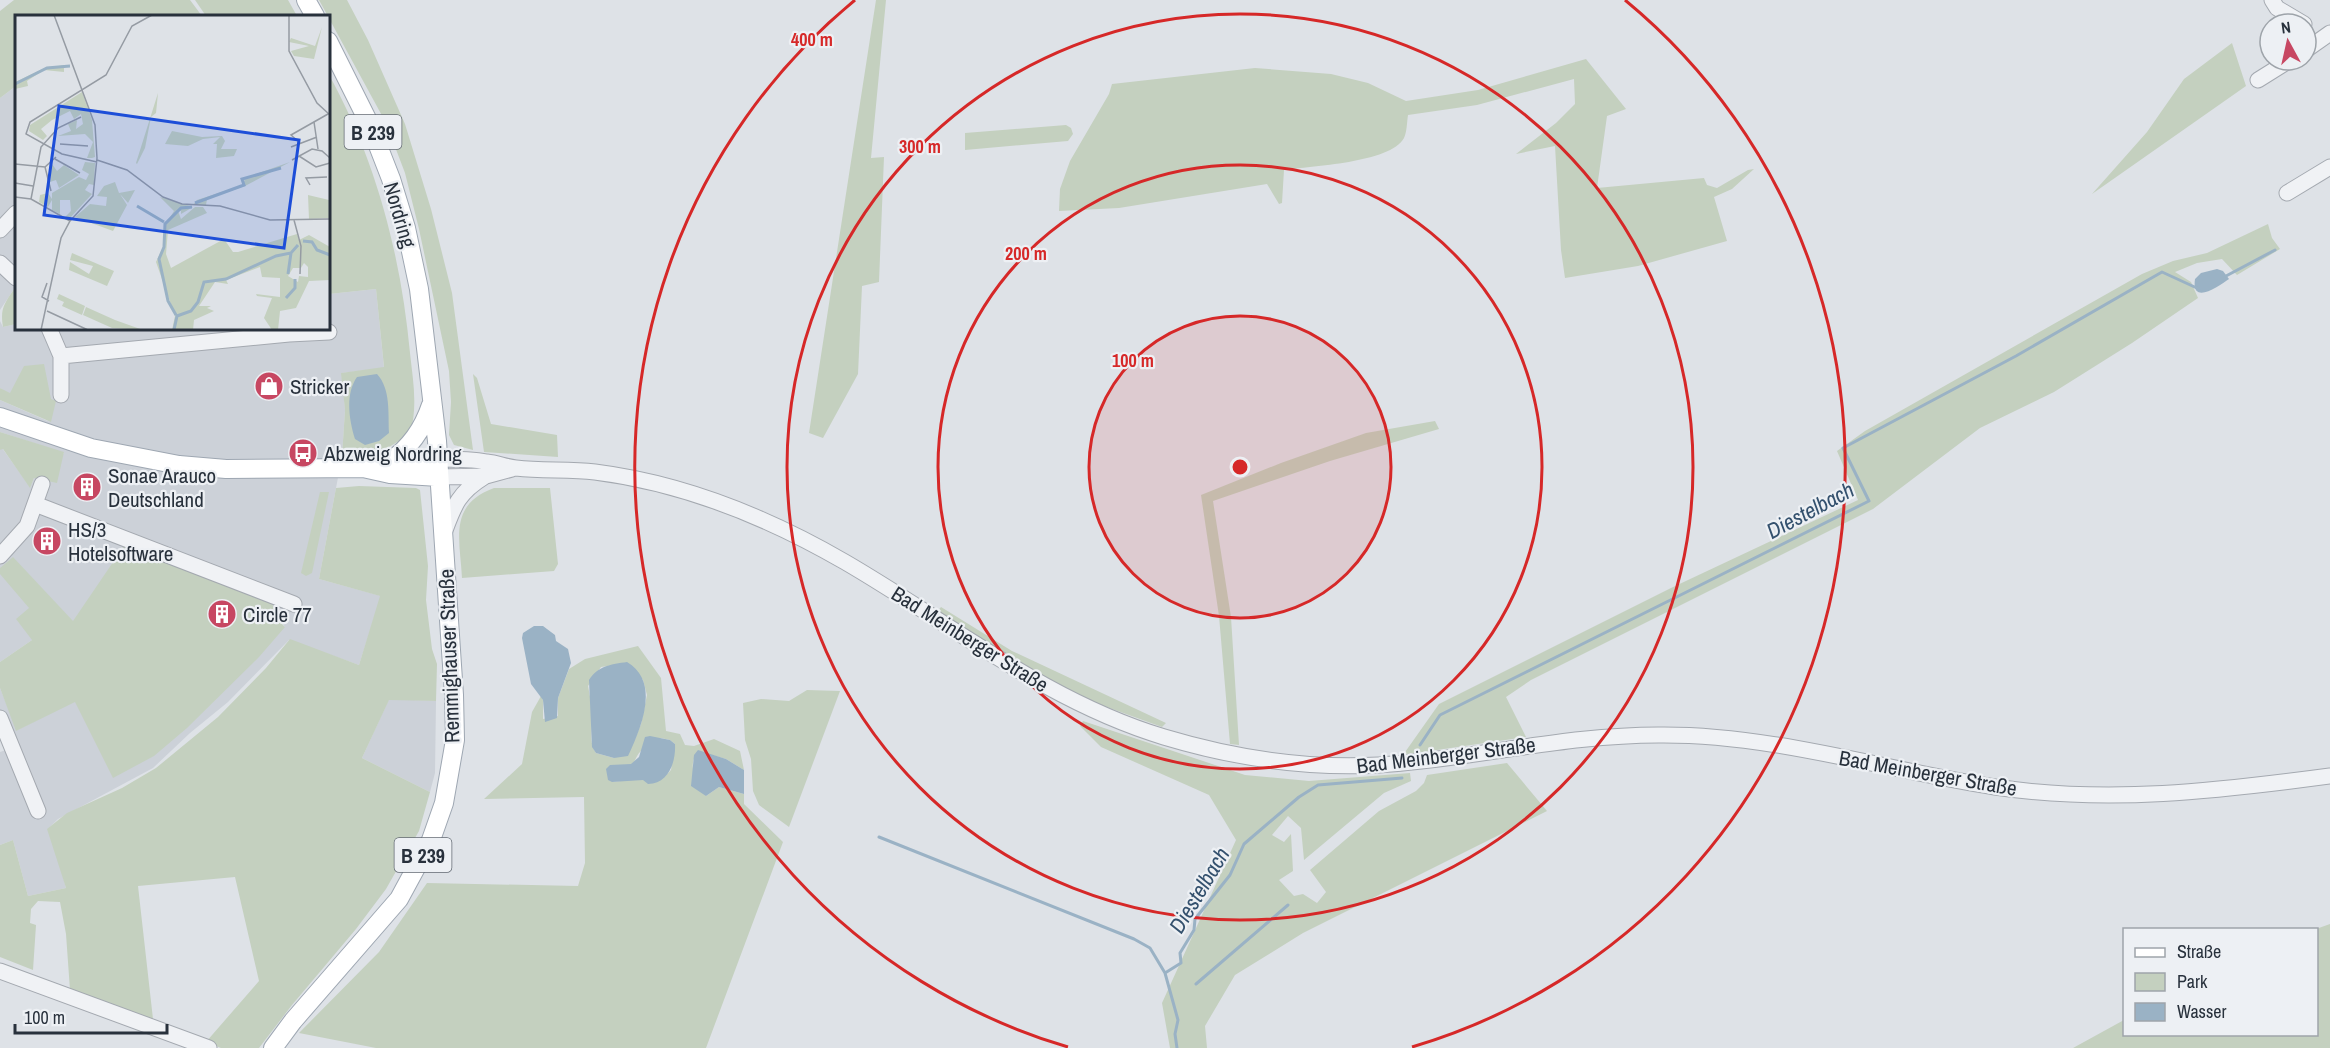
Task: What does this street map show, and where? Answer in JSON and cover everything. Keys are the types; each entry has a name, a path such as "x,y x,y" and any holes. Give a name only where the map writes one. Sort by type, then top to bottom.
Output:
{"main road":[{"path":"306,0 314,15"},
{"name":"Nordring","path":"330,45 370,125 391,179 406,228 419,289 432,400"},
{"path":"390,460 402,453 414,440 426,418 432,400"},
{"name":"B 239","path":"432,400 438,468"},
{"name":"Bad Meinberger Straße","path":"0,417 91,448 178,465 226,469 363,468 390,474 438,468"},
{"name":"Bad Meinberger Straße","path":"363,468 390,460 438,468"},
{"name":"Remmighauser Straße","path":"273,1048 293,1021 399,899 431,840 444,803 454,740 454,704 438,468"}],"street":[{"path":"2272,0 2277,8 2284,12"},
{"path":"2259,80 2271,72"},
{"path":"2287,193 2330,167"},
{"path":"0,230 15,214"},
{"path":"0,263 15,277"},
{"path":"50,330 61,356 61,395"},
{"path":"61,356 329,332"},
{"name":"Bad Meinberger Straße","path":"438,468 483,461 515,468 595,472 664,486 734,510 805,540 842,560 982,648 1082,705 1161,736 1254,758 1342,766 1380,765 1417,762 1566,740 1665,735 1751,741 1996,787 2065,794 2132,796 2183,794 2330,776"},
{"name":"Bad Meinberger Straße","path":"438,468 486,476 515,468"},
{"path":"443,536 454,506 463,492 486,476"},
{"path":"0,556 27,526 42,484"},
{"path":"35,504 294,604"},
{"path":"0,718 38,811"},
{"path":"0,971 209,1048"}],"shaded area":[{"path":"15,87 15,290 14,289 0,310 0,98"},
{"path":"376,289 384,368 342,373 345,410 342,456 319,579 381,596 359,665 289,640 228,702 190,733 153,768 58,819 50,827 66,888 28,896 13,840 0,845 0,752 6,750 0,734 0,688 17,730 75,701 153,756 32,640 0,662 0,450 2,448 30,487 34,478 64,453 0,432 0,400 50,422 0,388 0,321 3,327 15,324 15,330 330,330 330,294","holes":["124,546 276,615 285,627"]},
{"path":"389,699 436,701 435,773 430,792 362,758"}],"green space":[{"path":"14,0 190,0 201,15 15,15 15,87 0,98 0,11"},
{"path":"195,0 288,0 296,15 205,15"},
{"path":"319,0 347,0 368,40 405,124 431,209 452,293 473,450 454,445 449,435 451,402 449,371 405,173 386,123 330,20 330,15 327,15"},
{"path":"876,0 886,0 871,158 884,157 879,282 862,286 858,374 823,438 809,433"},
{"path":"2232,43 2246,86 2092,194 2147,132 2184,79"},
{"path":"1586,59 1626,109 1607,116 1597,188 1704,178 1707,185 1717,188 1748,170 1754,169 1732,189 1714,197 1727,241 1638,266 1565,278 1561,250 1555,146 1516,154 1556,123 1575,104 1574,79 1477,105 1408,115 1404,138 1396,146 1383,153 1349,162 1284,170 1282,203 1279,204 1267,184 1119,208 1059,211 1060,189 1070,161 1109,94 1112,84 1255,68 1331,74 1368,83 1406,101 1478,90"},
{"path":"330,77 360,139 384,209 393,244 406,317 414,394 414,413 410,434 386,449 342,456 345,410 341,373 384,367 376,289 330,294"},
{"path":"1066,125 1071,128 1073,134 1068,141 965,150 965,133"},
{"path":"2268,224 2272,238 2280,249 2237,275 2222,259 2197,263 2175,272 2191,282 2198,298 2054,392 1980,428 1873,509 1531,680 1506,697 1526,737 1403,755 1439,704 1671,588 1858,500 1837,451 1865,431 2142,274 2173,261 2207,253"},
{"path":"14,289 15,324 3,327 2,316"},
{"path":"44,364 51,399 56,401 51,422 0,400 0,388 10,393 24,366"},
{"path":"473,374 477,378 491,424 557,435 558,457 484,452"},
{"path":"1435,421 1439,429 1330,461 1213,501 1231,617 1239,745 1230,744 1219,616 1201,495 1281,463 1366,433"},
{"path":"0,432 64,452 57,483 34,478 30,488 3,449 0,450"},
{"path":"359,486 420,490 428,566 426,600 432,649 437,664 436,701 389,700 362,758 430,792 419,831 386,889 356,929 259,1048 221,1048 206,1042 259,981 235,877 138,886 153,1019 70,990 66,934 60,902 38,901 31,909 30,923 36,925 33,970 0,957 0,845 13,840 28,896 66,888 47,829 67,813 122,788 156,768 218,717 266,668 290,639 359,665 380,596 319,579 336,488"},
{"path":"494,488 550,488 558,564 554,571 462,578 459,537 463,514 469,504 479,495"},
{"path":"320,492 329,492 312,573 306,576 301,573"},
{"path":"124,546 271,601 279,621 285,627 259,657 187,728 154,756 113,778 75,702 16,731 0,688 0,662 32,640 16,619 29,608 0,574 0,568 13,557 73,621"},
{"path":"941,607 1012,651 1166,723 1162,727 1090,701 1025,667 936,613"},
{"path":"638,646 661,678 666,731 680,734 685,745 694,746 714,739 740,751 744,770 726,759 698,751 693,769 696,780 706,796 719,787 744,794 744,804 783,842 706,1048 376,1048 299,1033 379,952 427,883 578,886 585,863 584,797 484,799 522,764 532,712 541,696 543,719 558,716 558,698 569,669 585,659","holes":["627,663 643,680 647,695 641,724 635,739 614,758 596,753 592,745 592,708 588,686 601,667","661,738 675,744 671,770 665,776 612,782 615,765 632,764 643,749"]},
{"path":"807,690 840,691 789,827 759,805 753,791 751,759 745,740 743,703 761,699 789,701"},
{"path":"1083,721 1245,775 1309,781 1410,773 1411,781 1384,793 1304,860 1301,828 1288,816 1272,835 1284,842 1291,834 1293,871 1279,880 1294,896 1303,894 1317,903 1326,892 1310,870 1379,811 1416,791 1424,783 1427,775 1507,763 1547,811 1303,933 1235,975 1205,1026 1207,1048 1170,1048 1162,1003 1236,840 1209,795 1101,747 1080,726"},
{"path":"2330,924 2330,1048 2073,1048 2123,1021 2123,1036 2318,1036 2318,928"}],"water":[{"path":"2217,269 2223,271 2229,279 2207,292 2197,291 2195,279 2201,273"},
{"path":"377,374 387,394 389,433 379,441 365,445 355,439 353,432 349,407 351,391 357,377"},
{"path":"534,626 543,626 555,635 556,641 568,649 571,663 558,698 557,718 545,722 543,700 531,684 522,638 523,633"},
{"path":"627,662 637,671 643,681 646,693 645,706 628,756 614,758 596,753 592,747 589,680 601,669"},
{"path":"645,737 670,740 675,744 674,758 666,776 655,783 648,784 643,780 612,782 608,780 606,769 610,765 631,764 639,757"},
{"path":"698,750 726,759 744,770 744,794 719,787 706,796 691,786 694,755"}],"waterway":[{"name":"Diestelbach","path":"2226,276 2275,250"},
{"name":"Diestelbach","path":"1420,745 1440,715 1869,501 1843,448 2016,356 2162,272 2199,289"},
{"name":"Diestelbach","path":"1177,1048 1175,1034 1178,1020 1165,973 1181,963 1180,953 1194,930 1195,919 1230,875 1244,844 1299,797 1318,785 1402,778"},
{"path":"879,837 1134,939 1150,948 1165,973"},
{"path":"1196,984 1288,905"}],"place":[{"name":"Stricker","path":"269,386"},
{"name":"Abzweig Nordring","path":"303,453"},
{"name":"Sonae Arauco Deutschland","path":"87,487"},
{"name":"HS/3 Hotelsoftware","path":"47,541"},
{"name":"Circle 77","path":"222,614"}]}
